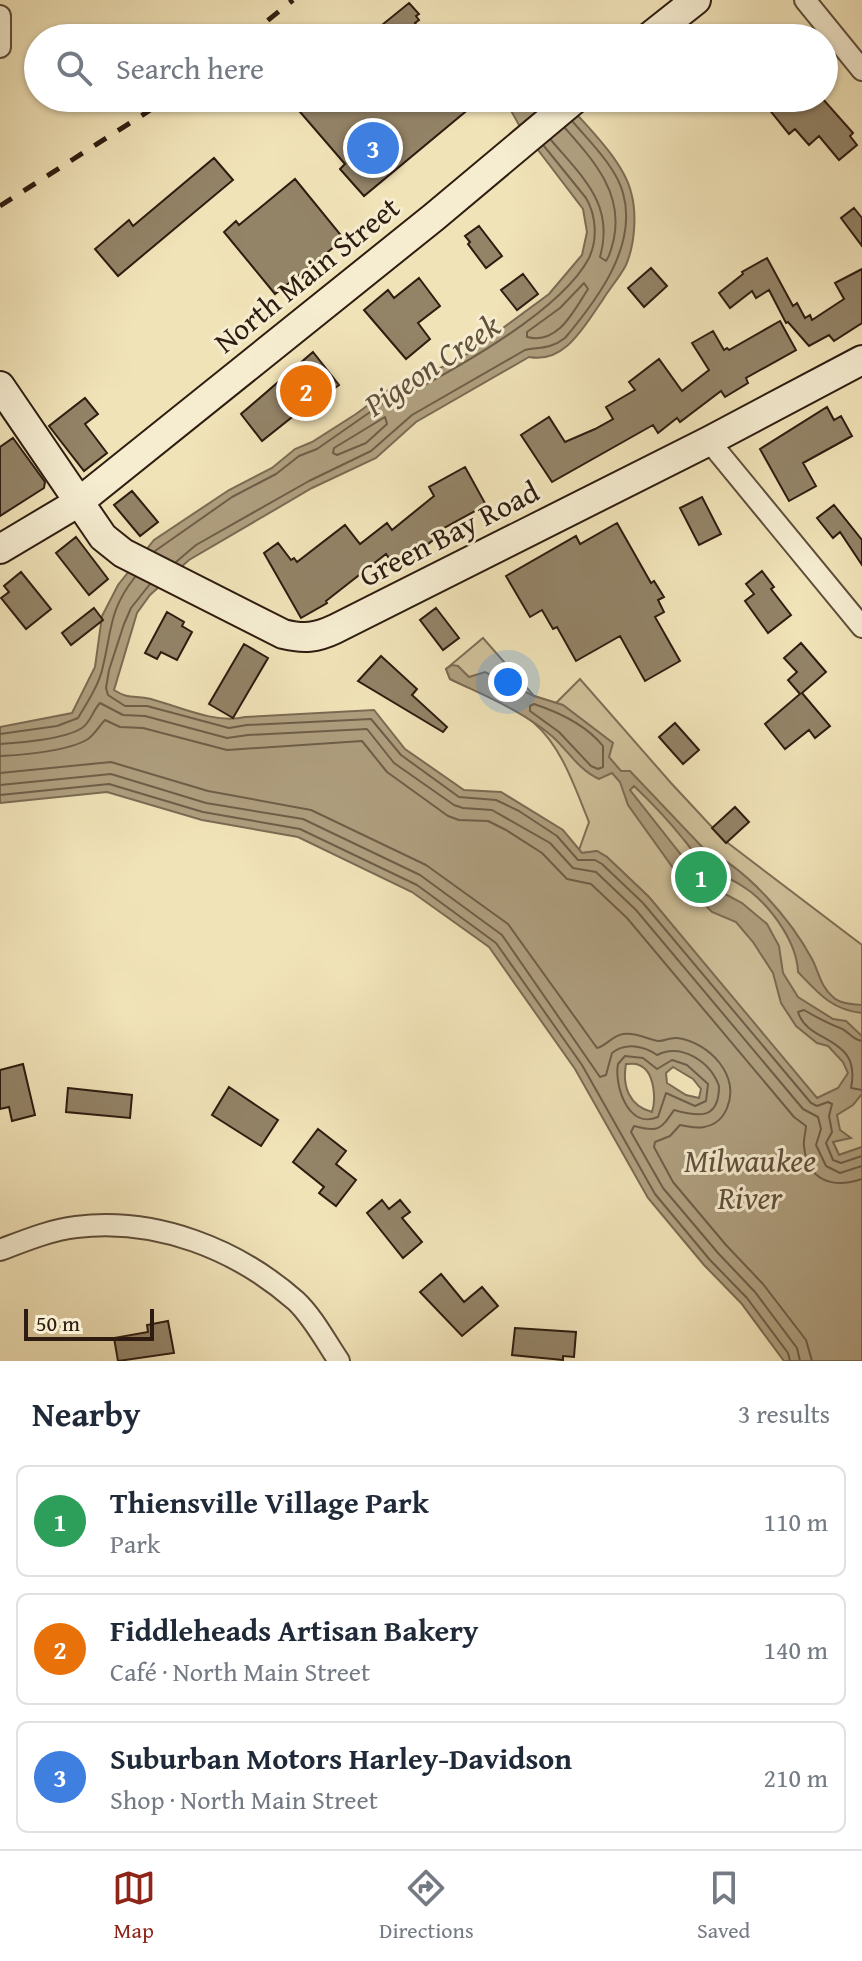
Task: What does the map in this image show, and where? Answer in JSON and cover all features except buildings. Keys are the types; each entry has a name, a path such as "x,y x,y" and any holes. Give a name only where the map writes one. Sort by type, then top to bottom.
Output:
{"street":[{"path":"666,24 696,0"},
{"path":"805,0 825,24"},
{"path":"0,16 0,47"},
{"path":"838,41 862,70"},
{"name":"North Main Street","path":"0,549 79,502 559,112"},
{"name":"Green Bay Road","path":"0,386 103,537 136,560 283,634 313,638 709,441 862,360"},
{"path":"709,441 862,627"},
{"path":"0,1250 33,1237 76,1227 128,1226 187,1236 241,1261 298,1303 339,1361"}],"shaded area":[{"path":"483,638 534,696 556,703 580,679 724,840 862,945 862,1147 839,1155 833,1142 717,980 649,897 607,857 597,851 582,853 579,850 589,822 567,769 544,733 515,710 450,679 446,669"}],"water":[{"name":"Milwaukee River","path":"512,112 575,112 620,167 631,192 634,219 629,257 621,274 588,321 563,349 542,358 529,357 416,422 376,458 312,488 189,560 150,595 137,613 114,690 198,714 234,719 374,710 405,749 464,790 501,792 563,830 582,853 597,851 607,857 649,897 817,1098 838,1088 848,1073 843,1062 828,1046 817,1043 796,1026 781,1003 773,973 753,942 736,922 712,912 686,886 628,805 620,782 612,773 599,779 592,775 553,737 529,719 450,679 446,669 452,665 458,666 469,677 485,672 534,696 563,705 613,743 609,757 621,771 630,771 705,850 736,869 780,912 803,944 829,993 839,1001 862,1005 862,1013 851,1011 819,993 798,972 788,939 767,908 737,883 711,874 706,864 654,806 634,786 630,790 686,861 714,888 742,903 767,924 779,946 783,973 798,997 833,1019 846,1021 862,1036 862,1094 853,1105 837,1115 840,1130 851,1138 833,1142 839,1155 862,1147 862,1361 784,1361 741,1303 704,1265 648,1198 575,1069 489,947 412,892 298,837 202,820 107,792 0,803 0,727 72,713 95,667 102,616 118,585 154,540 229,490 272,468 295,449 356,414 398,383 404,387 469,353 549,294 582,255 587,232 583,209","holes":["626,1064 644,1068 651,1079 654,1093 652,1112 638,1105 626,1087","673,1067 693,1079 701,1089 699,1098 686,1095 667,1083 666,1073"]}],"pier":[{"path":"483,0 502,0 514,24 465,24 459,13"}],"railway":[{"path":"263,24 293,0"},
{"path":"0,206 147,112"}],"place":[{"name":"Suburban Motors Harley-Davidson","path":"373,148"},
{"name":"Fiddleheads Artisan Bakery","path":"306,391"},
{"name":"Thiensville Village Park","path":"701,877"}],"water label":[{"name":"Pigeon Creek","path":"432,365"}]}
